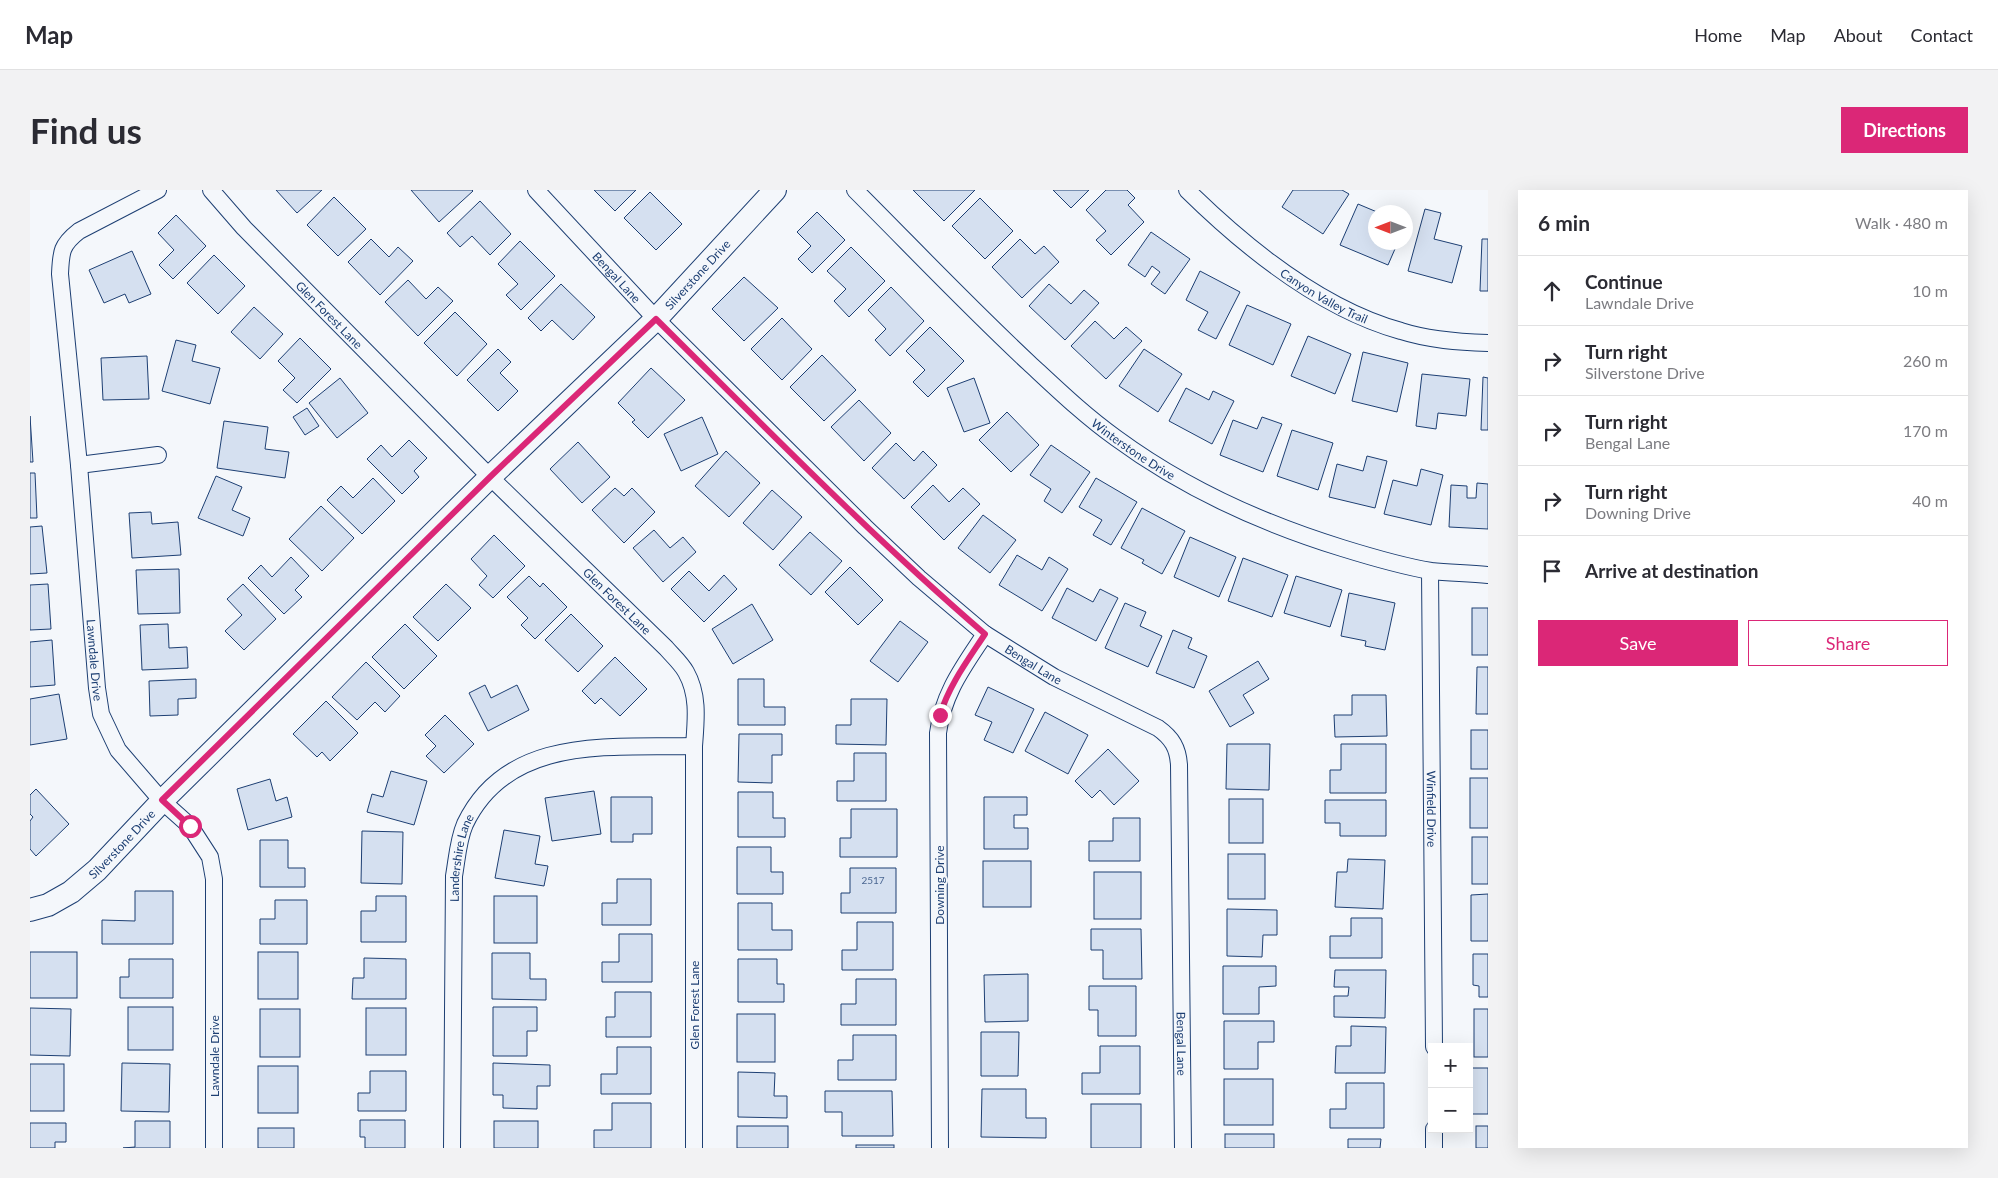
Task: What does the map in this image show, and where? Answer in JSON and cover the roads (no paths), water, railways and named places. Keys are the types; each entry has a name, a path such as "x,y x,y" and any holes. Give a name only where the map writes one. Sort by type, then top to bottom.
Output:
{"street":[{"name":"Lawndale Drive","path":"158,190 79,231 68,240 61,251 60,274 79,465 96,678 101,714 118,750 162,800 190,826 210,857 214,879 214,1148"},
{"name":"Glen Forest Lane","path":"211,190 244,228 490,477 666,648 685,671 695,692 696,716 694,746 694,1148"},
{"name":"Bengal Lane","path":"536,190 656,319 920,578 985,634 1054,676 1158,728 1168,735 1174,744 1180,765 1183,1148"},
{"name":"Silverstone Drive","path":"30,910 48,905 71,892 98,870 162,800 490,477 656,319 775,190"},
{"name":"Winterstone Drive","path":"855,190 1005,340 1075,406 1116,438 1204,493 1258,518 1306,537 1374,558 1430,570 1488,575"},
{"name":"Canyon Valley Trail","path":"1187,190 1224,226 1288,276 1339,305 1371,321 1402,332 1451,341 1488,343"},
{"path":"79,465 158,455"},
{"name":"Winfield Drive","path":"1430,570 1434,1043"},
{"name":"Downing Drive","path":"940,1148 938,732 945,699 985,634"},
{"name":"Landershire Lane","path":"452,1148 454,876 459,843 470,816 480,799 509,772 529,762 557,752 598,748 694,746"},
{"path":"1434,1133 1434,1148"}]}
